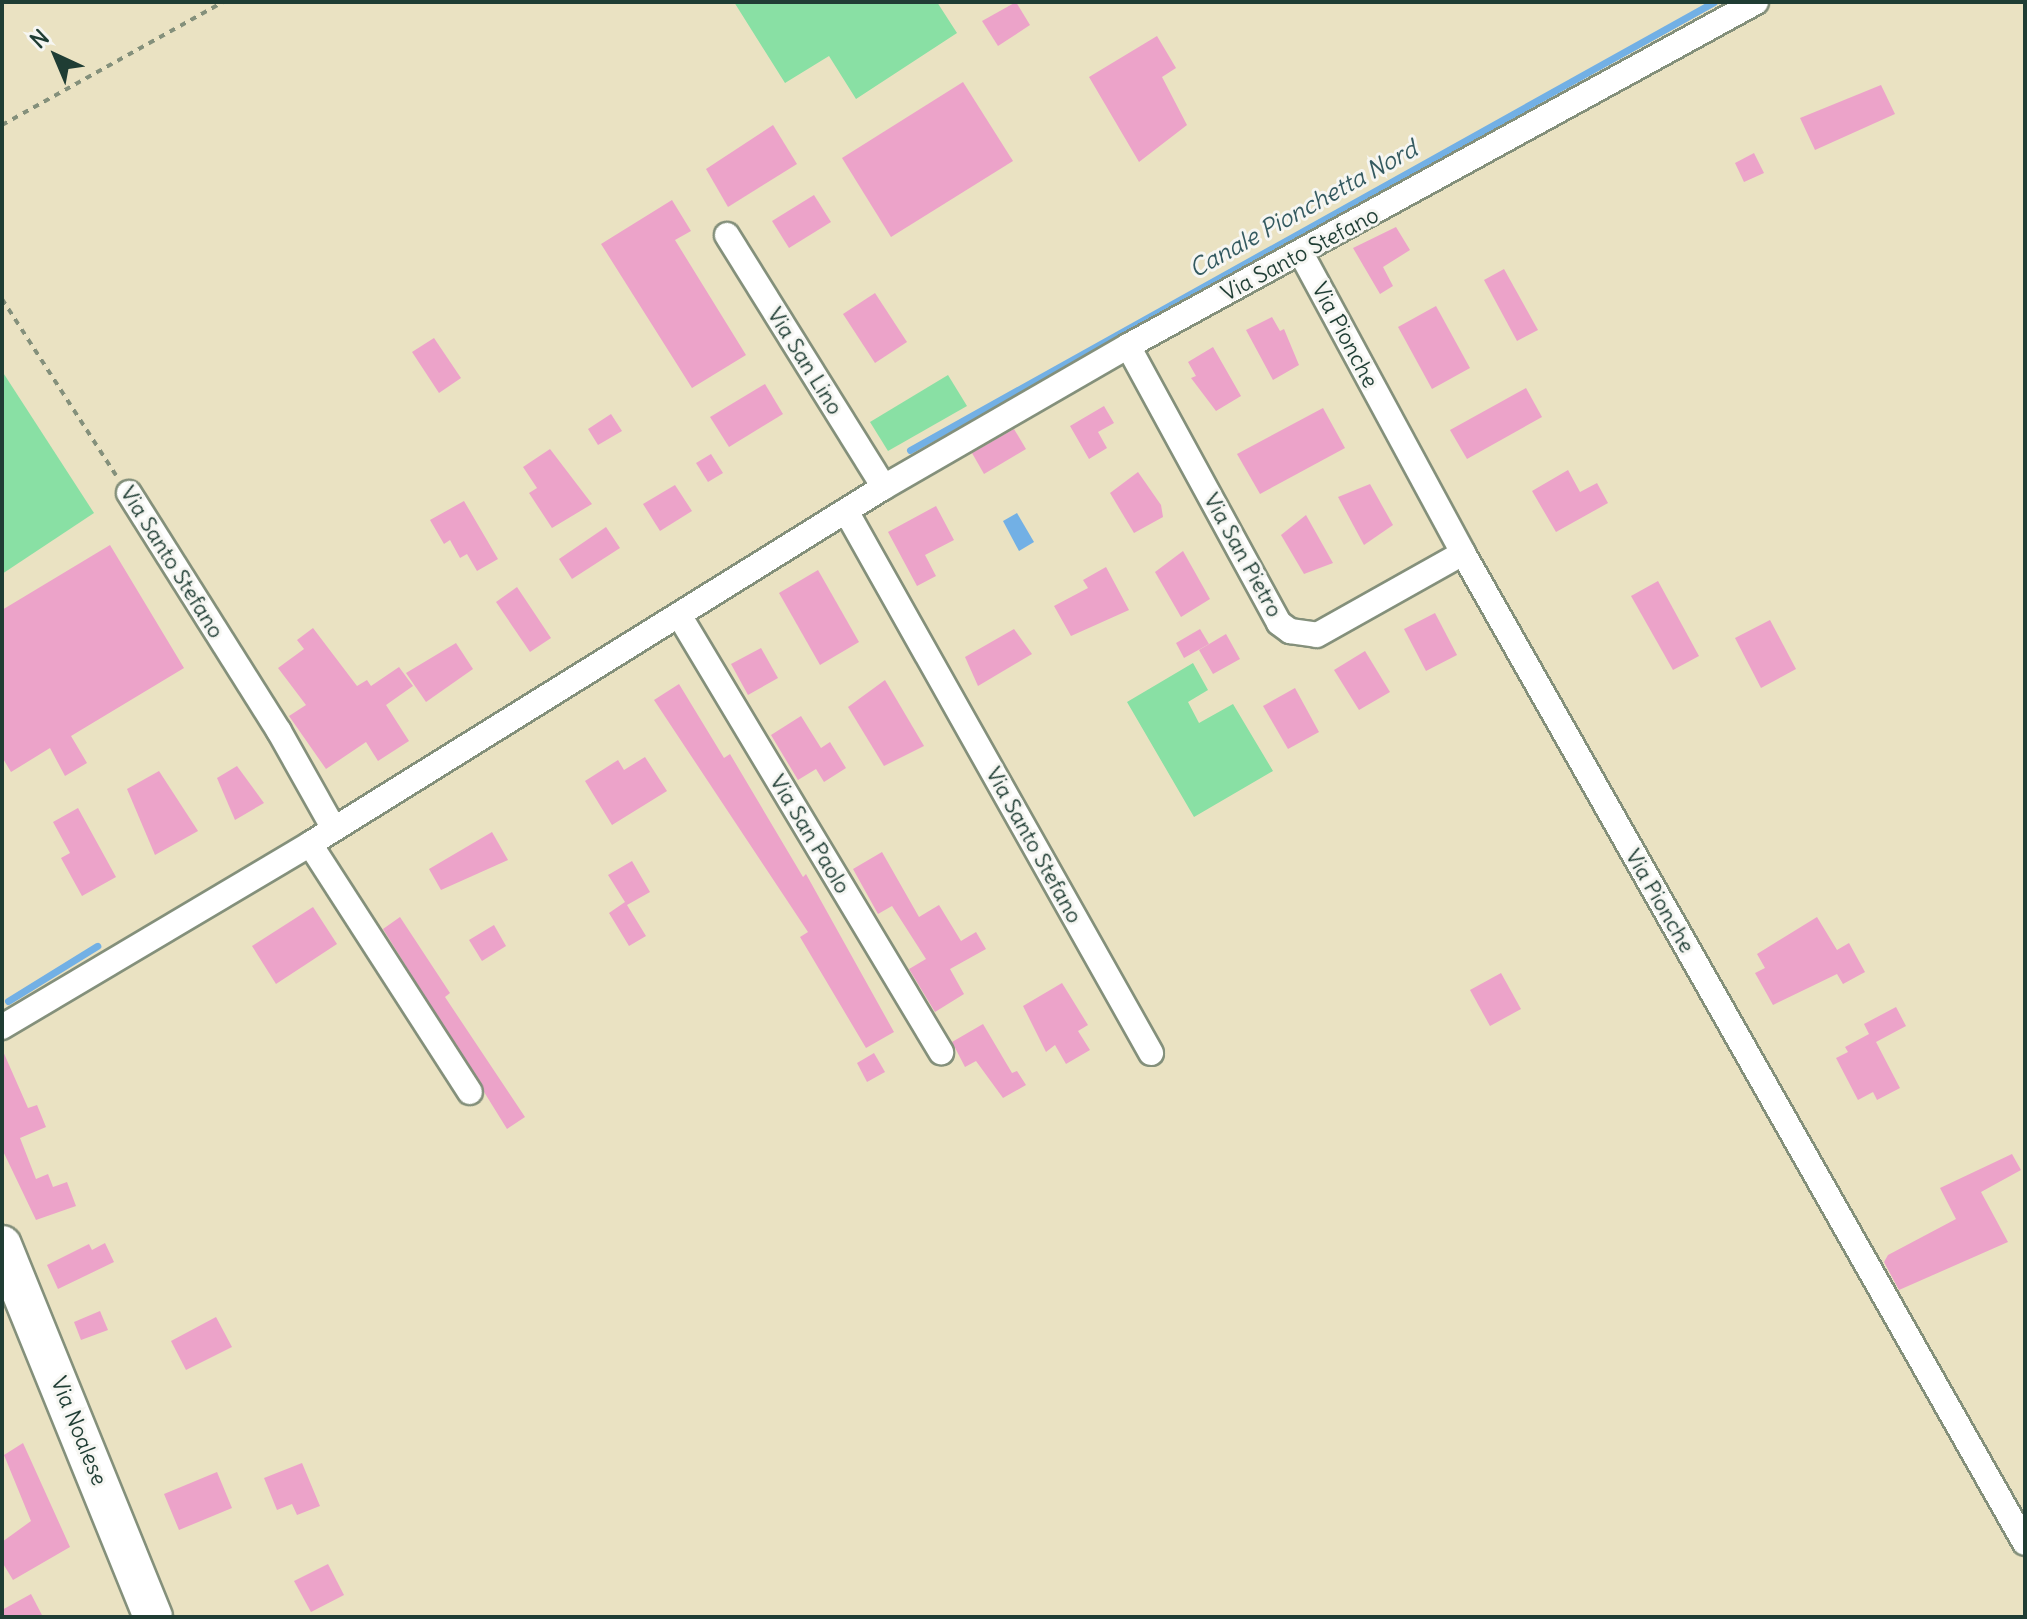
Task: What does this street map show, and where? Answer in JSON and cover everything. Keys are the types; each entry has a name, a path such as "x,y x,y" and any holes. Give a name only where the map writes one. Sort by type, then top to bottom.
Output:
{"main road":[{"name":"Via Noalese","path":"2,1245 153,1617"}],"street":[{"name":"Via Santo Stefano","path":"2,1027 310,844 884,487 1128,346 1302,255 1756,2"},
{"name":"Via San Lino","path":"727,235 884,487"},
{"name":"Via Pionche","path":"1302,255 1463,553 2025,1543"},
{"name":"Via San Pietro","path":"1128,346 1279,623 1290,631 1317,635 1463,553"},
{"name":"Via Santo Stefano","path":"129,493 279,731 334,829"},
{"name":"Via Santo Stefano","path":"846,511 1151,1053"},
{"name":"Via San Paolo","path":"679,615 941,1052"},
{"path":"310,844 470,1092"}],"path":[{"path":"2,125 223,2"},
{"name":"Via Santo Stefano","path":"2,299 129,493"}],"green space":[{"path":"734,2 937,2 957,33 856,99 829,56 785,83"},
{"path":"2,371 94,513 2,574"},
{"path":"948,375 967,406 888,451 870,422"},
{"path":"1193,663 1208,690 1188,702 1199,723 1233,704 1273,771 1194,817 1127,702"}],"water":[{"path":"1017,513 1034,542 1019,551 1003,521"}],"building":[{"path":"1016,2 1030,25 998,46 982,21"},
{"path":"1157,36 1176,68 1162,77 1187,125 1139,162 1089,77"},
{"path":"963,82 1013,161 891,237 842,158"},
{"path":"1881,85 1895,114 1815,150 1800,118"},
{"path":"773,125 797,164 728,207 706,169"},
{"path":"1754,153 1764,173 1744,182 1735,163"},
{"path":"814,195 831,222 789,248 772,221"},
{"path":"672,200 691,231 675,240 746,355 692,388 601,244"},
{"path":"1396,227 1410,250 1383,267 1393,286 1380,294 1353,248"},
{"path":"1504,269 1538,330 1517,341 1484,280"},
{"path":"875,293 907,342 875,363 843,314"},
{"path":"1436,306 1470,368 1432,389 1398,327"},
{"path":"1272,317 1280,331 1284,329 1299,365 1273,380 1246,330"},
{"path":"434,338 461,378 439,393 412,352"},
{"path":"1213,347 1241,396 1216,411 1191,378 1196,376 1188,362"},
{"path":"765,384 783,414 729,447 710,417"},
{"path":"1526,388 1542,417 1467,459 1450,430"},
{"path":"1104,406 1114,423 1098,432 1107,448 1089,459 1070,426"},
{"path":"1323,408 1345,448 1260,494 1237,454"},
{"path":"611,414 622,431 598,445 588,429"},
{"path":"1014,429 1026,449 984,474 972,453"},
{"path":"550,449 592,504 552,528 529,493 537,488 523,467"},
{"path":"711,454 723,473 708,482 696,463"},
{"path":"1568,470 1580,492 1597,483 1608,503 1556,532 1532,491"},
{"path":"1138,472 1161,505 1163,517 1134,533 1110,493"},
{"path":"1370,484 1393,525 1364,545 1338,497"},
{"path":"675,485 692,511 660,531 643,504"},
{"path":"464,501 498,559 477,571 467,554 460,558 450,540 444,544 430,520"},
{"path":"936,506 954,540 925,555 936,576 917,586 888,532"},
{"path":"1306,515 1333,563 1304,574 1281,535"},
{"path":"606,527 620,548 572,579 559,559"},
{"path":"110,545 184,668 71,736 87,763 65,776 50,748 11,772 2,757 2,610"},
{"path":"1183,551 1210,599 1181,617 1155,572"},
{"path":"1106,567 1129,610 1071,636 1054,606 1088,588 1083,580"},
{"path":"818,570 859,642 820,665 779,593"},
{"path":"1658,581 1699,656 1673,670 1631,596"},
{"path":"517,587 551,638 530,652 496,602"},
{"path":"1435,613 1457,655 1426,671 1404,629"},
{"path":"1770,620 1796,669 1761,688 1735,638"},
{"path":"313,628 357,686 367,680 371,686 399,667 413,686 386,705 409,741 378,761 366,742 326,769 289,716 306,705 278,668 304,649 297,640"},
{"path":"1014,629 1032,654 978,686 965,657"},
{"path":"1200,629 1209,644 1184,658 1176,643"},
{"path":"1226,634 1240,659 1213,674 1199,650"},
{"path":"456,643 473,669 426,702 406,673"},
{"path":"761,648 778,678 748,695 731,664"},
{"path":"1365,651 1390,692 1359,710 1334,670"},
{"path":"885,680 924,746 884,766 848,707"},
{"path":"679,684 724,758 730,754 803,877 806,874 894,1032 866,1048 800,937 808,932 654,700"},
{"path":"1295,688 1319,732 1288,749 1263,706"},
{"path":"801,716 821,748 830,742 846,768 824,782 816,769 798,780 771,735"},
{"path":"645,757 667,791 612,825 585,781 618,760 624,770"},
{"path":"237,766 264,803 235,820 217,778"},
{"path":"159,771 198,831 155,855 127,789"},
{"path":"78,808 116,877 82,896 61,858 70,853 53,822"},
{"path":"492,832 508,860 441,890 429,869"},
{"path":"882,852 919,917 939,905 961,941 976,932 986,949 950,969 964,994 935,1012 909,969 926,959 892,906 878,914 853,869"},
{"path":"632,861 650,892 627,905 646,936 629,946 609,913 625,902 608,875"},
{"path":"313,907 337,944 276,984 252,946"},
{"path":"400,917 450,993 445,997 525,1117 507,1129 383,929"},
{"path":"1817,917 1837,950 1849,943 1865,972 1843,984 1837,974 1773,1005 1755,973 1765,968 1757,954"},
{"path":"494,925 506,946 482,961 469,940"},
{"path":"1501,973 1521,1009 1490,1026 1470,990"},
{"path":"1062,983 1088,1025 1078,1031 1090,1050 1066,1064 1055,1045 1046,1052 1023,1006"},
{"path":"1896,1007 1906,1026 1876,1042 1900,1088 1877,1100 1873,1092 1858,1100 1836,1058 1848,1052 1845,1047 1869,1034 1864,1024"},
{"path":"983,1024 1012,1073 1017,1071 1026,1085 1003,1098 976,1061 965,1067 952,1042"},
{"path":"2,1049 28,1108 37,1105 46,1127 20,1138 36,1179 48,1174 53,1187 67,1182 76,1206 36,1220 2,1149"},
{"path":"874,1053 885,1072 867,1082 857,1063"},
{"path":"2012,1154 2021,1170 1981,1192 2008,1242 1899,1290 1884,1262 1888,1255 1956,1219 1940,1188"},
{"path":"105,1243 114,1262 58,1289 47,1265 89,1244 92,1250"},
{"path":"100,1311 108,1330 81,1340 74,1322"},
{"path":"216,1317 232,1347 186,1370 171,1341"},
{"path":"23,1443 70,1547 13,1580 2,1562 2,1542 31,1521 4,1455"},
{"path":"302,1463 320,1506 297,1515 292,1504 277,1510 264,1478"},
{"path":"217,1472 232,1508 179,1530 164,1494"},
{"path":"328,1564 344,1595 311,1612 294,1581"},
{"path":"31,1594 43,1617 2,1617 2,1610"}],"waterway":[{"name":"Canale Pionchetta Nord","path":"910,450 1714,2"},
{"name":"Canale Pionchetta Nord","path":"8,1001 97,946"}]}
